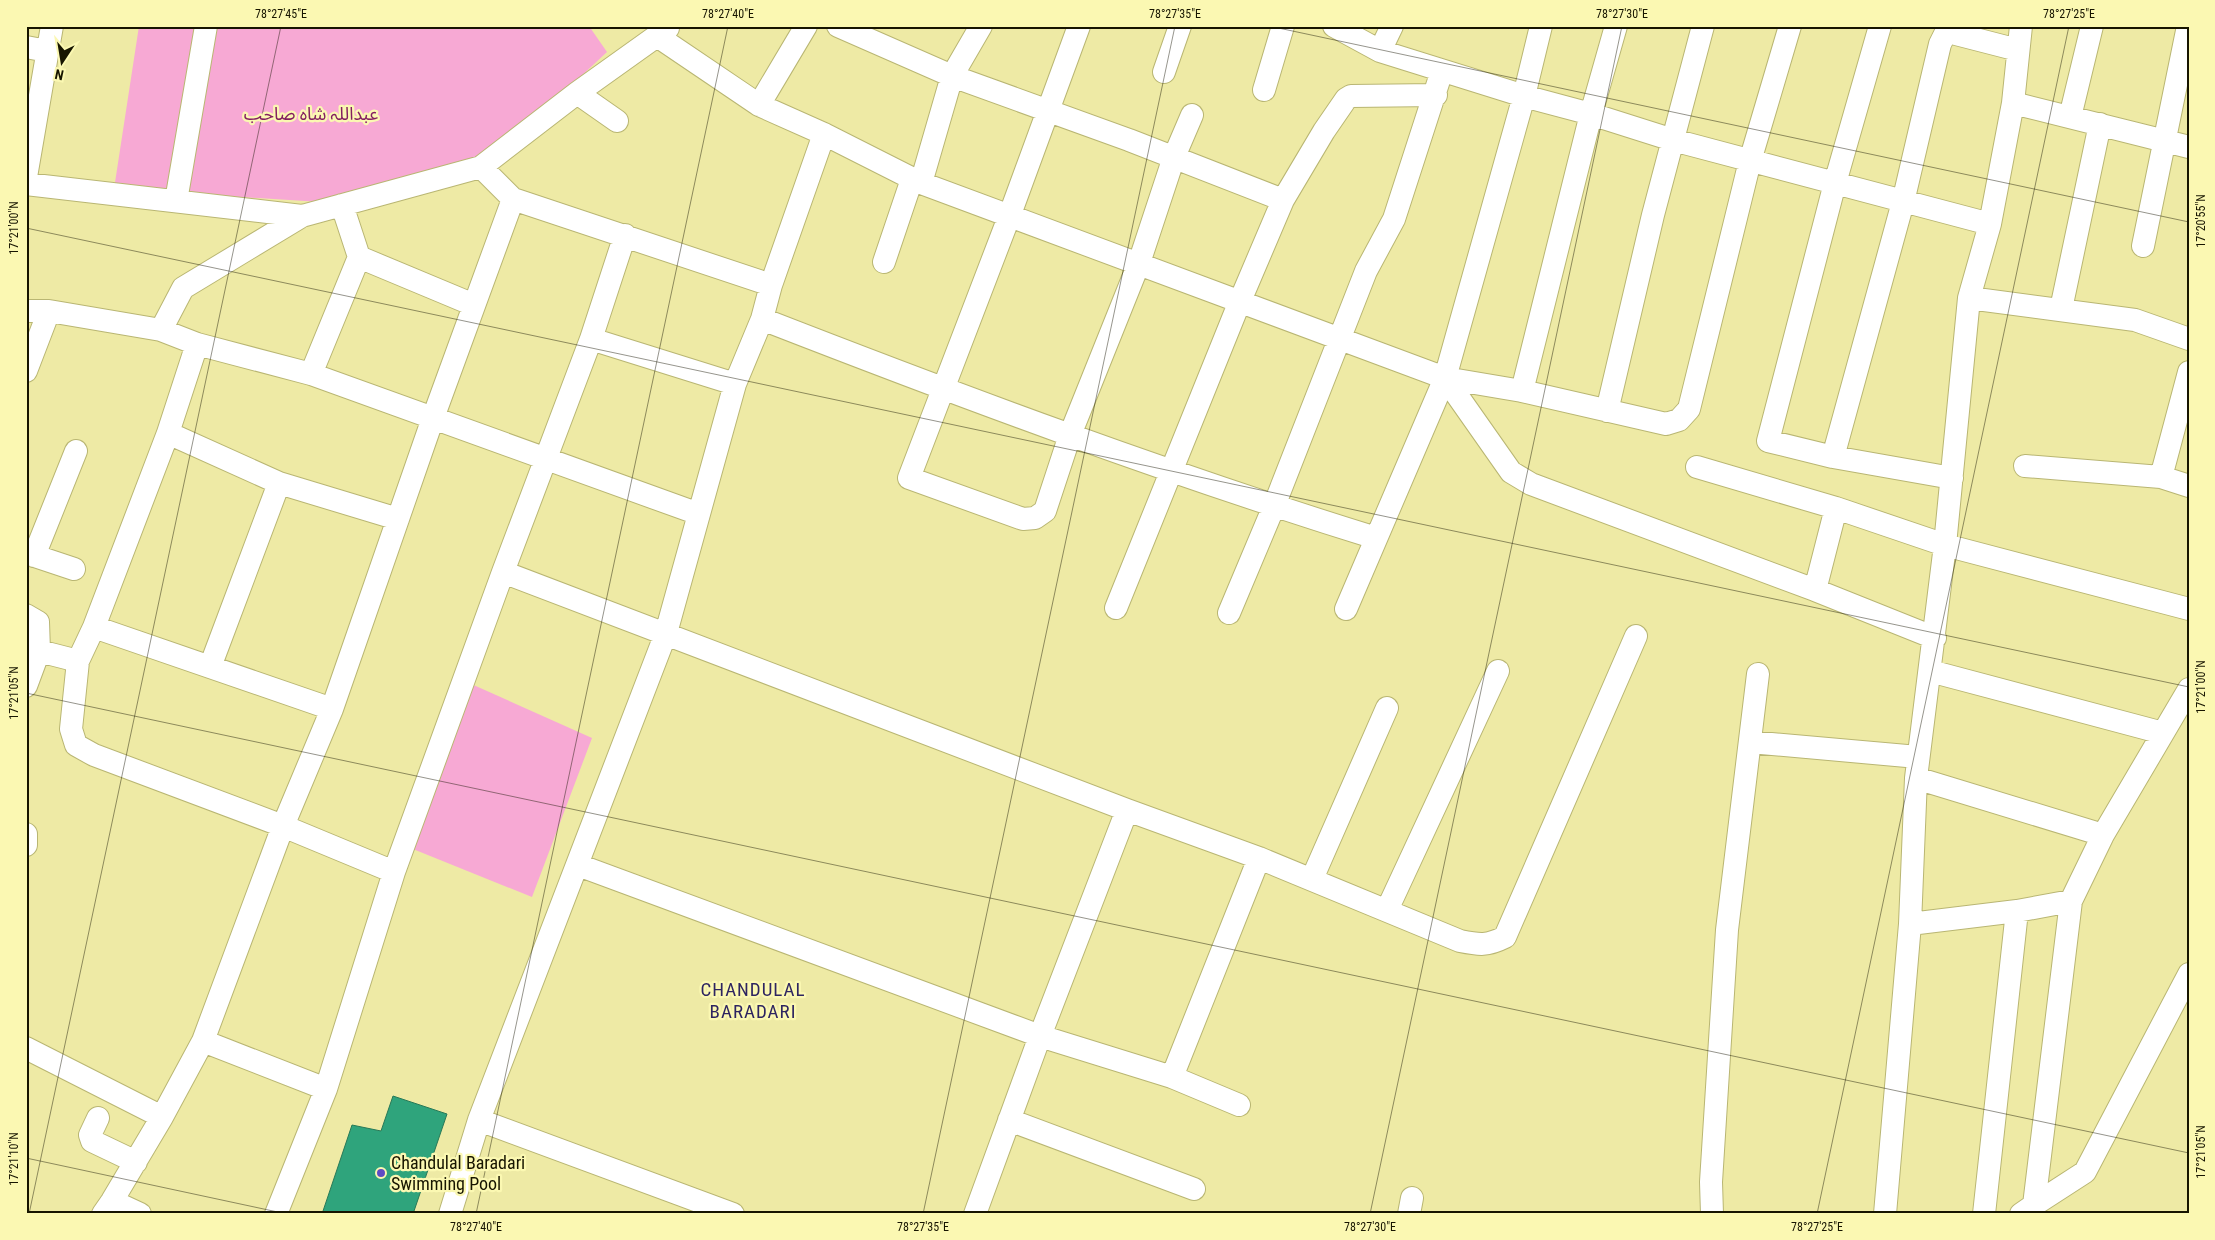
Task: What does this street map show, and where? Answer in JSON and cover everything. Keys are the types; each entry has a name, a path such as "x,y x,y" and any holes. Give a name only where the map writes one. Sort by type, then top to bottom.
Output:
{"street":[{"path":"26,177 37,49 52,26"},
{"path":"176,202 206,26"},
{"path":"759,105 806,26"},
{"path":"838,26 952,76 1283,200"},
{"path":"884,262 916,181 952,76 981,26"},
{"path":"1079,26 1009,217 909,478 1023,519 1035,518 1045,511 1070,435 1139,263 1174,158 1192,115"},
{"path":"1164,72 1180,26"},
{"path":"1264,90 1283,26"},
{"path":"1334,26 1380,51 1441,71 1591,114 1673,140 1990,224"},
{"path":"1380,51 1392,26"},
{"path":"1346,610 1445,378 1524,96 1541,26"},
{"path":"1522,391 1591,114 1616,26"},
{"path":"1607,411 1653,215 1703,26"},
{"path":"161,330 183,288 302,216 481,167 577,92 664,31 759,105 824,134 916,181 1445,378 1522,391 1666,424 1679,420 1688,409 1750,161 1790,26"},
{"path":"1880,26 1835,183 1768,441 1833,457 1952,478"},
{"path":"1885,1214 1910,924 1917,768 1935,638 1969,298 1990,224 2013,103 2021,26"},
{"path":"2070,117 2092,26"},
{"path":"2142,246 2188,26"},
{"path":"1833,457 1904,202 1940,44 1945,34 1952,33 2018,50"},
{"path":"1229,613 1274,506 1366,270 1394,219 1436,94 1441,71"},
{"path":"577,92 617,121"},
{"path":"1116,608 1240,301 1283,200 1324,131 1346,99 1359,95 1436,94"},
{"path":"2013,103 2189,147"},
{"path":"2061,310 2100,124"},
{"path":"450,1214 478,1120 666,633 735,384 762,319 771,284 824,134"},
{"path":"481,167 513,199 771,284"},
{"path":"26,184 302,216"},
{"path":"140,1214 108,1207 162,1117 203,1041 283,826 332,709 433,418 513,199"},
{"path":"311,374 359,257 342,205"},
{"path":"276,1214 326,1089 394,872 503,572 547,460 591,339 625,235"},
{"path":"359,257 474,305"},
{"path":"1969,298 2135,320 2189,339"},
{"path":"26,311 49,311 161,330 197,344 311,374 699,514"},
{"path":"26,371 49,311"},
{"path":"762,319 942,389 1070,435 1274,506 1376,538"},
{"path":"591,339 735,384"},
{"path":"197,344 168,432 94,627 78,661 71,728 76,745 94,755 283,826 394,872"},
{"path":"2161,478 2185,404 2189,372"},
{"path":"1445,378 1511,472 1531,484 1815,590 1935,638"},
{"path":"168,432 279,483 398,519"},
{"path":"74,570 30,555 76,451"},
{"path":"2025,466 2161,478 2189,486"},
{"path":"1697,467 1836,508 1945,545 2189,609"},
{"path":"210,667 279,483"},
{"path":"1815,590 1836,508"},
{"path":"503,572 1127,810 1259,858 1460,941 1476,945 1491,945 1505,937 1636,636"},
{"path":"26,615 38,622 39,651 26,686"},
{"path":"94,627 332,709"},
{"path":"39,651 78,661"},
{"path":"1387,910 1498,671"},
{"path":"1930,671 2163,733"},
{"path":"1712,1214 1711,1182 1727,930 1758,674"},
{"path":"2027,1209 2071,901 2103,835 2189,689"},
{"path":"1312,879 1387,708"},
{"path":"1750,742 1917,768 2103,835"},
{"path":"975,1214 1040,1036 1127,810"},
{"path":"26,834 26,845"},
{"path":"1172,1077 1259,858"},
{"path":"578,865 1040,1036 1172,1077 1239,1105"},
{"path":"1910,924 2017,911 2071,901"},
{"path":"1984,1214 2017,911"},
{"path":"2027,1209 2085,1172 2189,974"},
{"path":"203,1041 326,1089"},
{"path":"26,1048 162,1117"},
{"path":"98,1118 90,1135 92,1141 136,1162"},
{"path":"478,1120 733,1214"},
{"path":"1009,1120 1194,1189"}],"green space":[{"name":"عبداللہ شاہ صاحب","path":"139,26 589,26 607,52 517,136 477,163 321,202 114,189"},
{"path":"469,683 592,738 532,897 403,845"}],"shaded area":[{"name":"Chandulal Baradari Swimming Pool","path":"393,1096 447,1114 413,1214 322,1214 352,1125 381,1131"}],"place":[{"name":"Chandulal Baradari Swimming Pool","path":"381,1173"}],"district":[{"name":"CHANDULAL BARADARI","path":"753,1000"}]}
